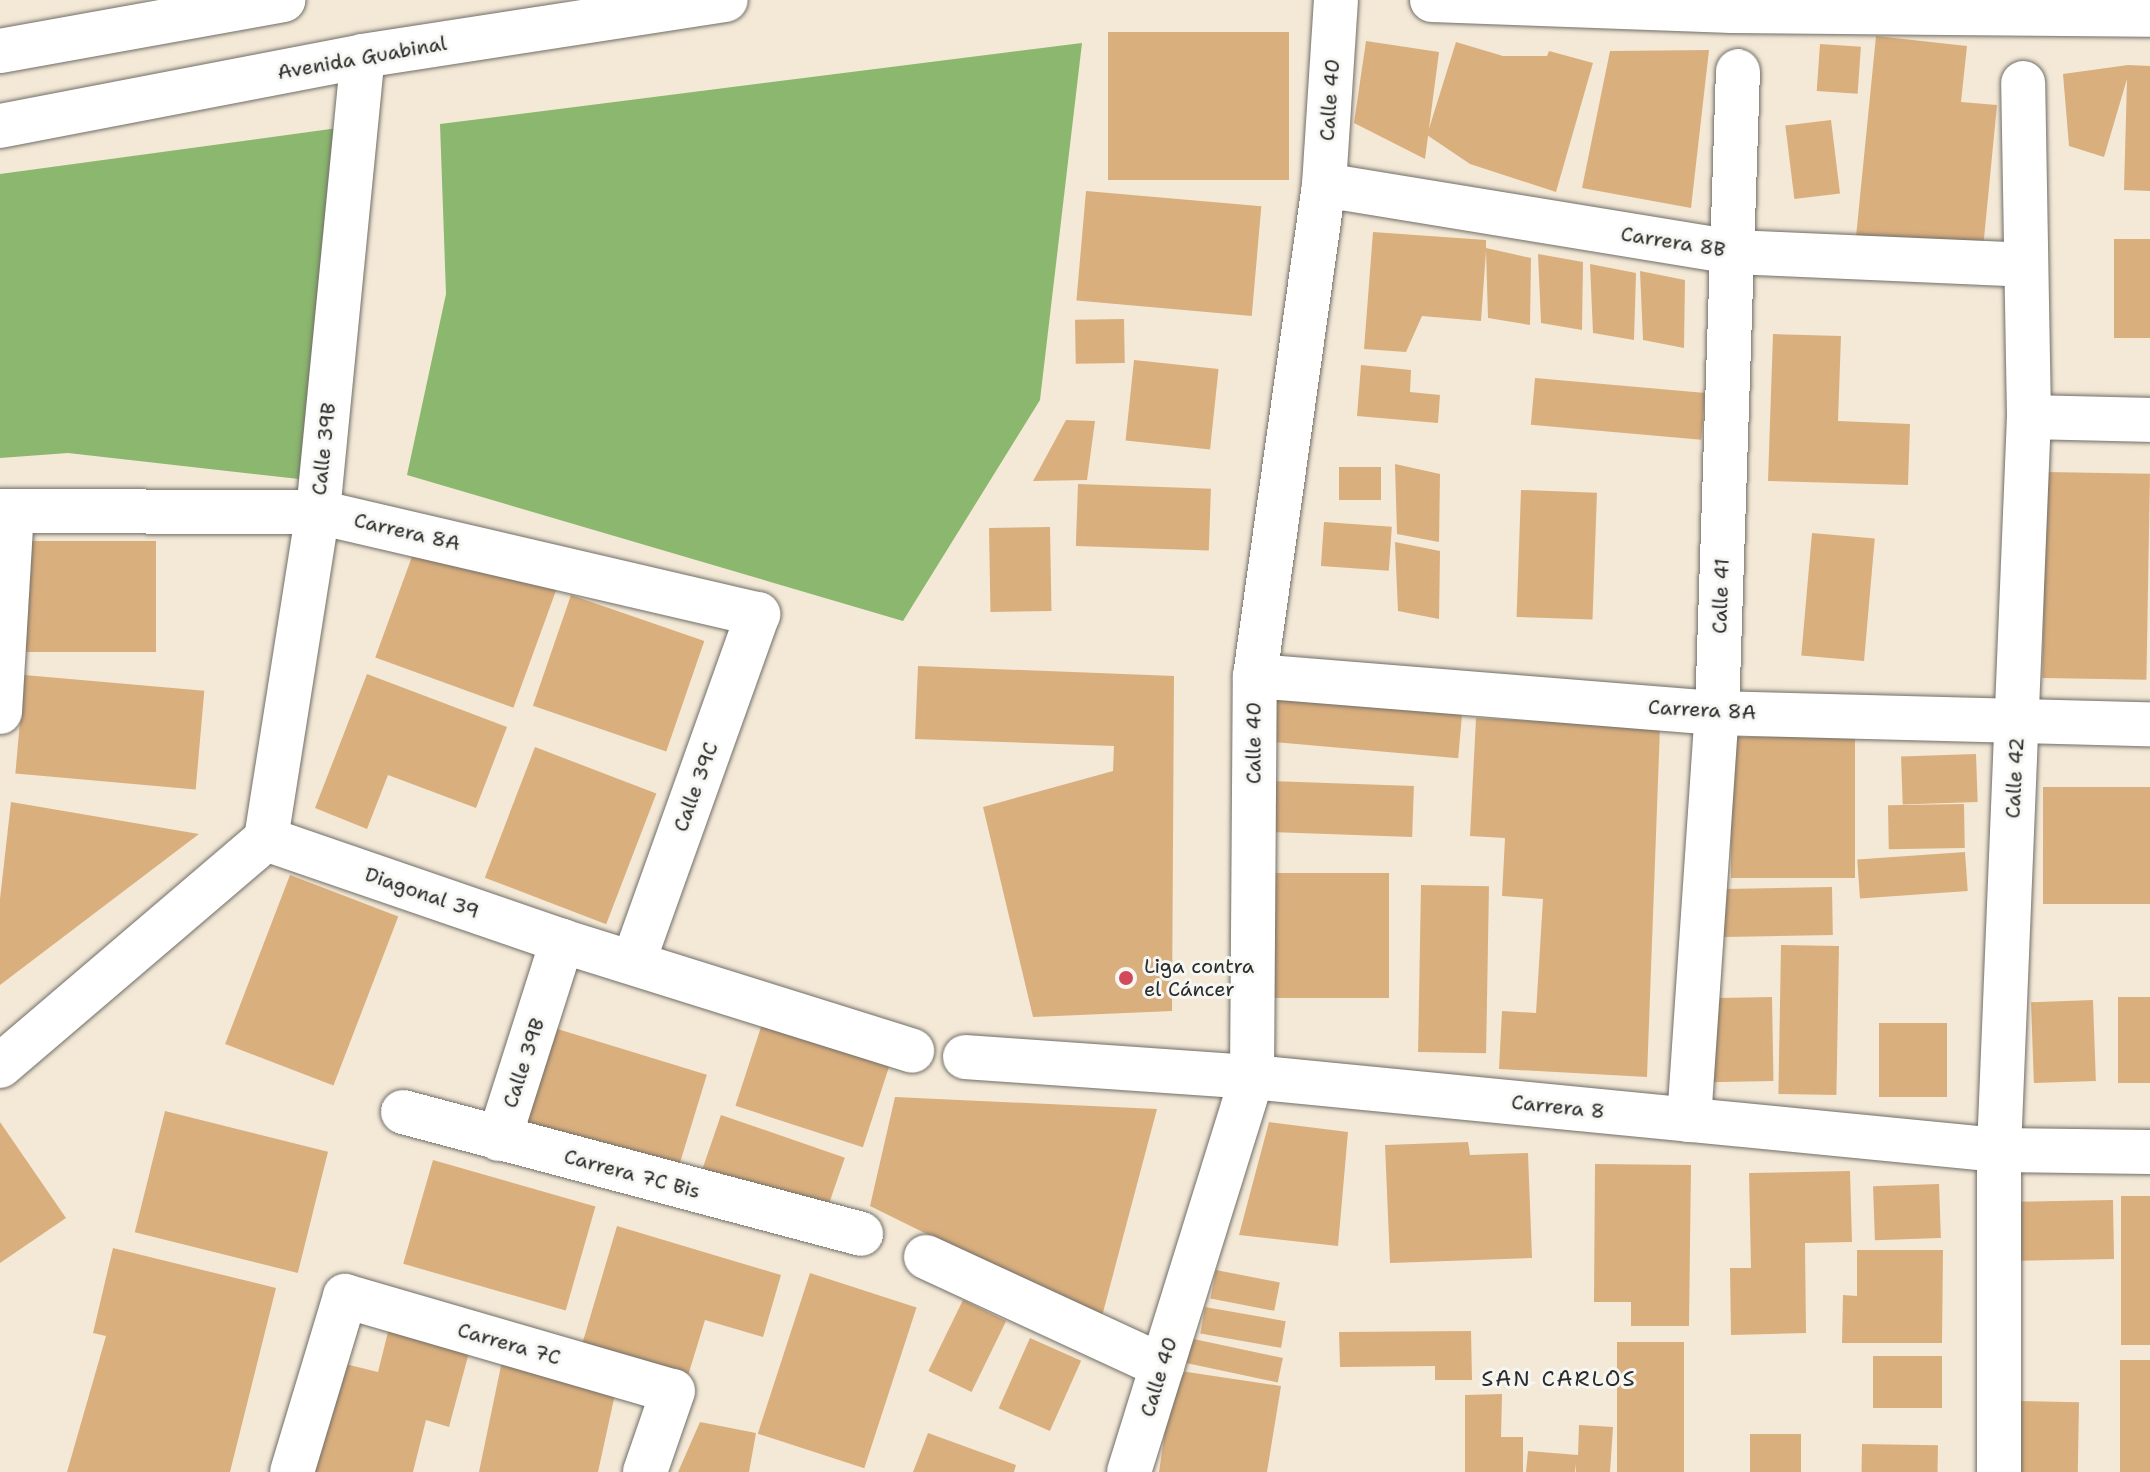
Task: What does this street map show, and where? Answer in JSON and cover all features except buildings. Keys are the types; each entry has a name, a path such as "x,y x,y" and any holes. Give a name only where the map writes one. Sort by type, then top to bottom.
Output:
{"street":[{"path":"0,51 283,0"},
{"name":"Avenida Guabinal","path":"0,126 363,56 726,0"},
{"name":"Calle 40","path":"1129,1472 1252,1077 1255,676 1324,185 1336,0"},
{"path":"1432,0 1732,11 2150,15"},
{"name":"Calle 39B","path":"266,839 318,512 363,56"},
{"name":"Calle 41","path":"1689,1120 1717,713 1738,71"},
{"name":"Calle 42","path":"1999,1472 1999,1150 2029,417 2023,83"},
{"name":"Carrera 8B","path":"1324,185 1733,252 2026,265"},
{"path":"2029,417 2150,420"},
{"path":"0,712 6,511"},
{"name":"Carrera 8A","path":"6,511 318,512 758,614"},
{"name":"Calle 39C","path":"634,961 758,614"},
{"name":"Carrera 8A","path":"1255,676 1717,713 2150,724"},
{"path":"0,1066 266,839"},
{"name":"Diagonal 39","path":"266,839 562,941 634,961 912,1051"},
{"name":"Calle 39B","path":"499,1139 562,941"},
{"name":"Carrera 8","path":"965,1057 1252,1077 1999,1150 2150,1152"},
{"name":"Carrera 7C Bis","path":"403,1112 861,1234"},
{"path":"926,1257 1162,1366"},
{"name":"Carrera 7C","path":"292,1472 345,1296 673,1391 645,1472"}],"green space":[{"path":"1082,43 1040,400 903,621 407,475 446,294 440,124"},
{"path":"338,128 299,479 68,453 0,458 0,174"}],"place":[{"name":"Liga contra el Cáncer","path":"1126,978"}],"district":[{"name":"SAN CARLOS","path":"1559,1379"}]}
